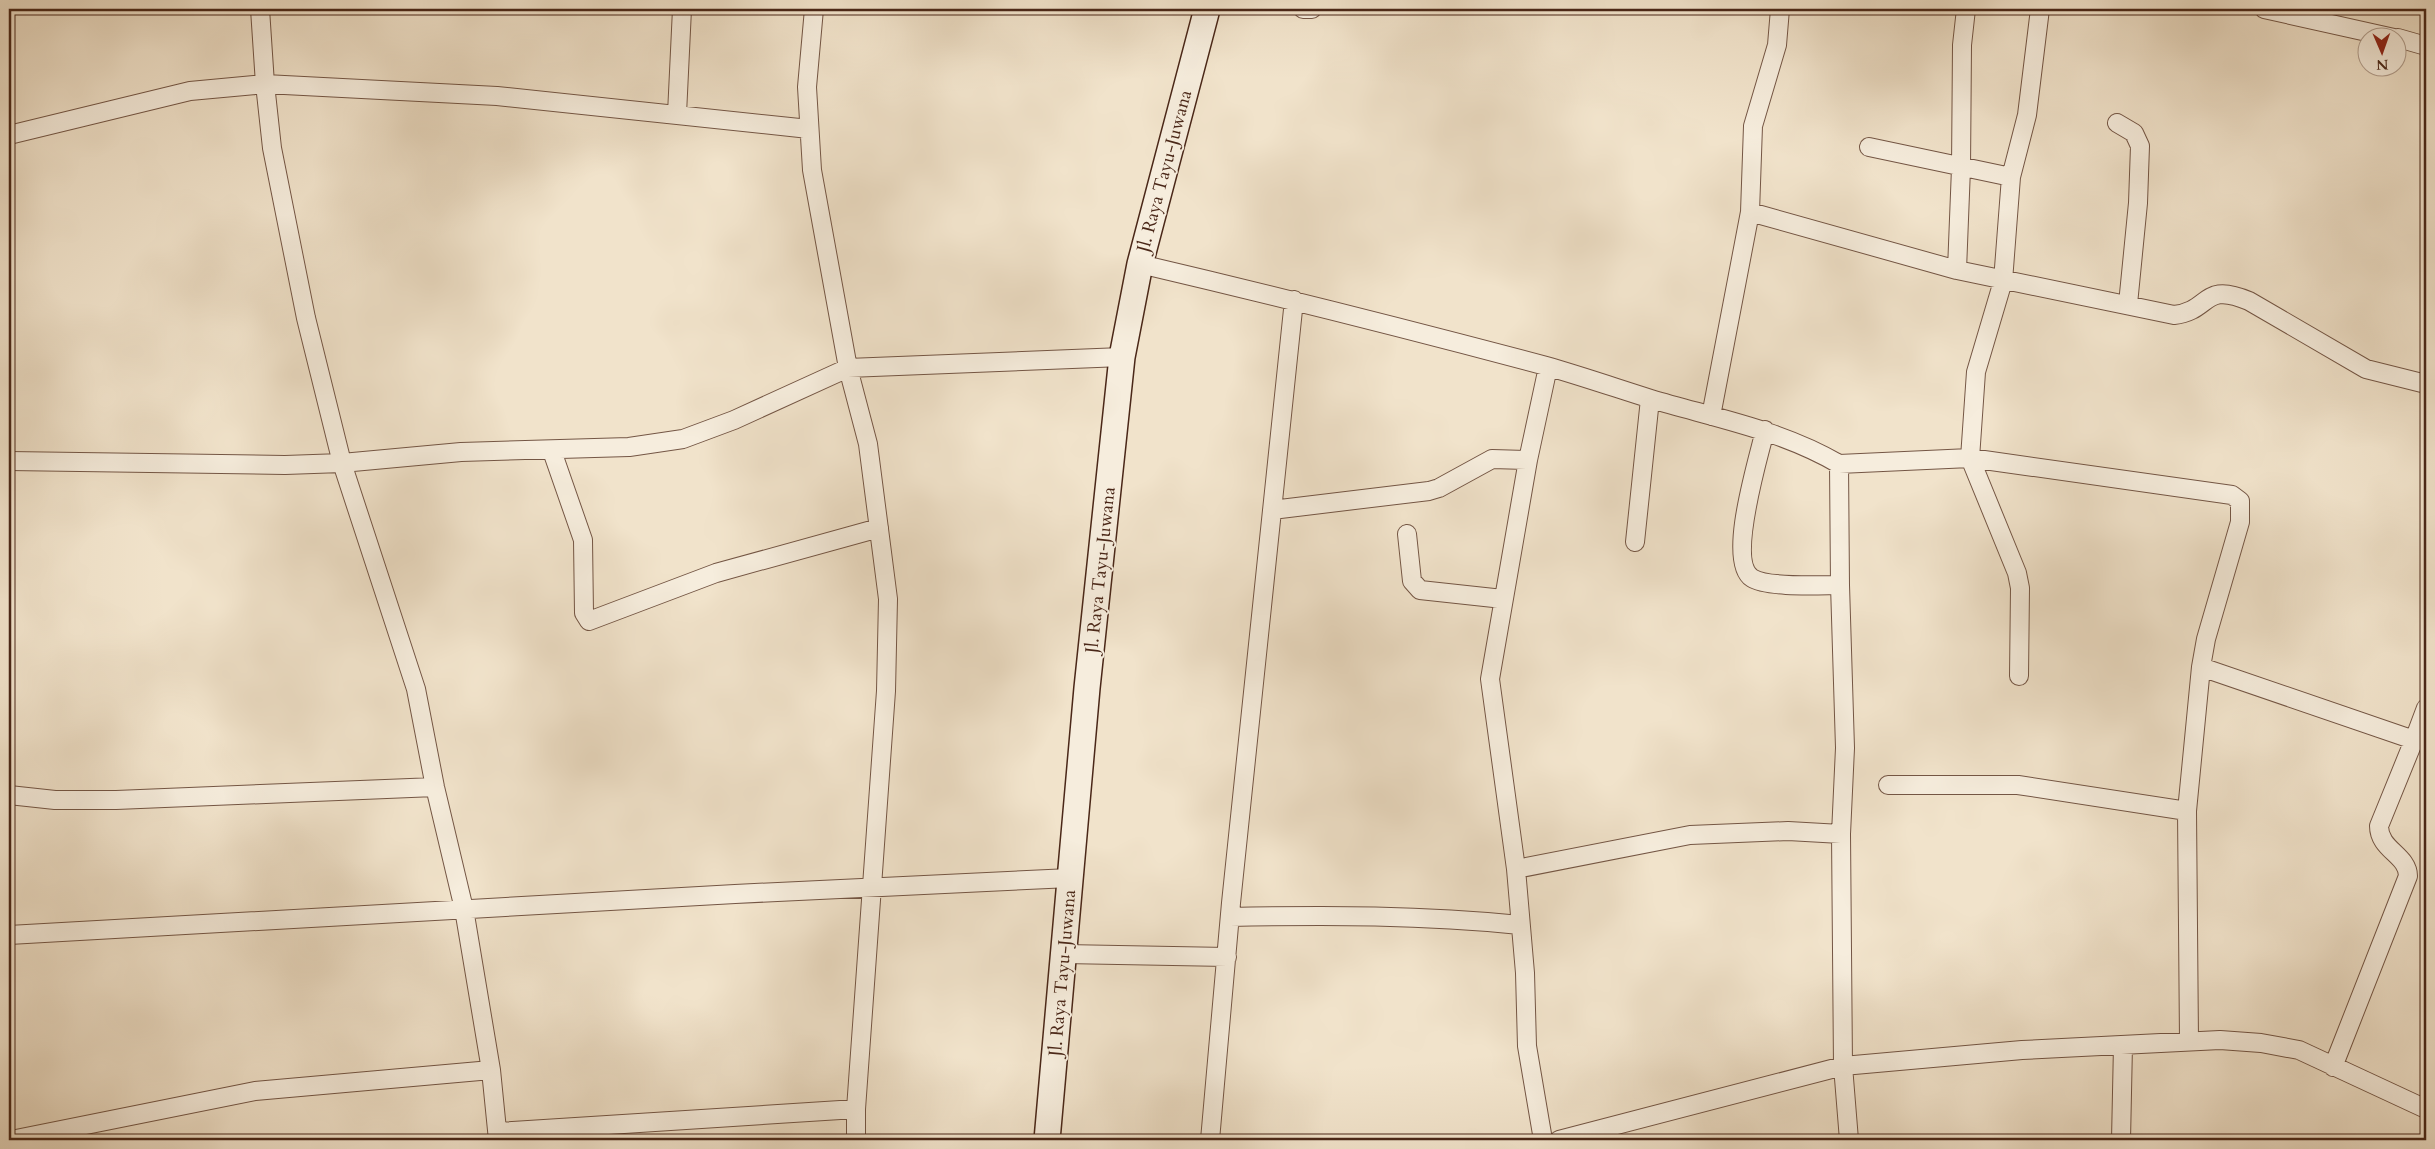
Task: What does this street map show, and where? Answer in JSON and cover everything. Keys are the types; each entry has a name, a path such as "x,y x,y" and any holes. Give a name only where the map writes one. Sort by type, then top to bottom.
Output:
{"main road":[{"name":"Jl. Raya Tayu-Juwana","path":"1047,1140 1070,878 1122,358 1140,264 1207,9"}],"street":[{"path":"260,9 264,84 272,148 306,318 342,463 416,689 435,787 464,909 491,1070 498,1136 856,1109"},
{"path":"677,114 682,9"},
{"path":"814,9 807,87 808,129 812,170 848,368 868,444 888,599 886,691 856,1109 856,1140"},
{"path":"1303,9 1312,9"},
{"path":"1711,416 1750,212 1753,126 1777,45 1780,9"},
{"path":"1958,270 1962,168 1962,45 1966,9"},
{"path":"2019,676 2020,588 2017,573 1970,458 1976,372 2003,281 2011,177 2027,115 2040,9"},
{"path":"2264,9 2358,30"},
{"path":"2408,41 2426,46"},
{"path":"9,135 190,91 264,84 497,96 808,129"},
{"path":"2117,122 2134,133 2140,146 2138,203 2128,304"},
{"path":"1869,147 2011,177"},
{"path":"1750,212 2003,281 2128,304 2174,315 2190,311 2214,294 2228,293 2249,301 2366,369 2426,384"},
{"path":"1140,264 1294,300 1548,367 1650,399 1765,430 1818,451 1839,464 1970,458 2232,495 2240,501 2240,522 2206,639 2201,667 2187,811 2189,1041"},
{"path":"1210,1140 1230,917 1294,300"},
{"path":"9,461 190,465 342,463 461,452 552,451 629,447 684,439 734,420 848,368 1122,358"},
{"path":"1544,1140 1527,1046 1516,869 1490,679 1502,600 1528,460 1548,367"},
{"path":"1635,542 1650,399"},
{"path":"1765,430 1744,523 1742,554 1745,572 1753,579 1769,583 1840,585"},
{"path":"552,451 583,540 584,613 589,621 716,573 879,528"},
{"path":"1272,510 1429,491 1439,488 1492,459 1528,460"},
{"path":"1839,464 1840,585 1846,748 1841,834 1843,1066 1849,1140"},
{"path":"1407,534 1412,582 1415,587 1420,590 1502,600"},
{"path":"2201,667 2414,740"},
{"path":"2333,1067 2408,876 2404,864 2380,839 2379,826 2426,708"},
{"path":"1888,784 2018,786 2187,811"},
{"path":"9,795 55,800 116,800 435,787"},
{"path":"1516,869 1690,835 1788,832 1841,834"},
{"path":"9,935 464,909 1070,878"},
{"path":"1230,917 1345,915 1463,919 1520,925"},
{"path":"1064,954 1226,957"},
{"path":"1559,1140 1843,1066 2022,1050 2189,1041 2220,1040 2261,1043 2299,1050 2426,1109"},
{"path":"2121,1140 2123,1045"},
{"path":"10,1140 255,1091 491,1070"}]}
